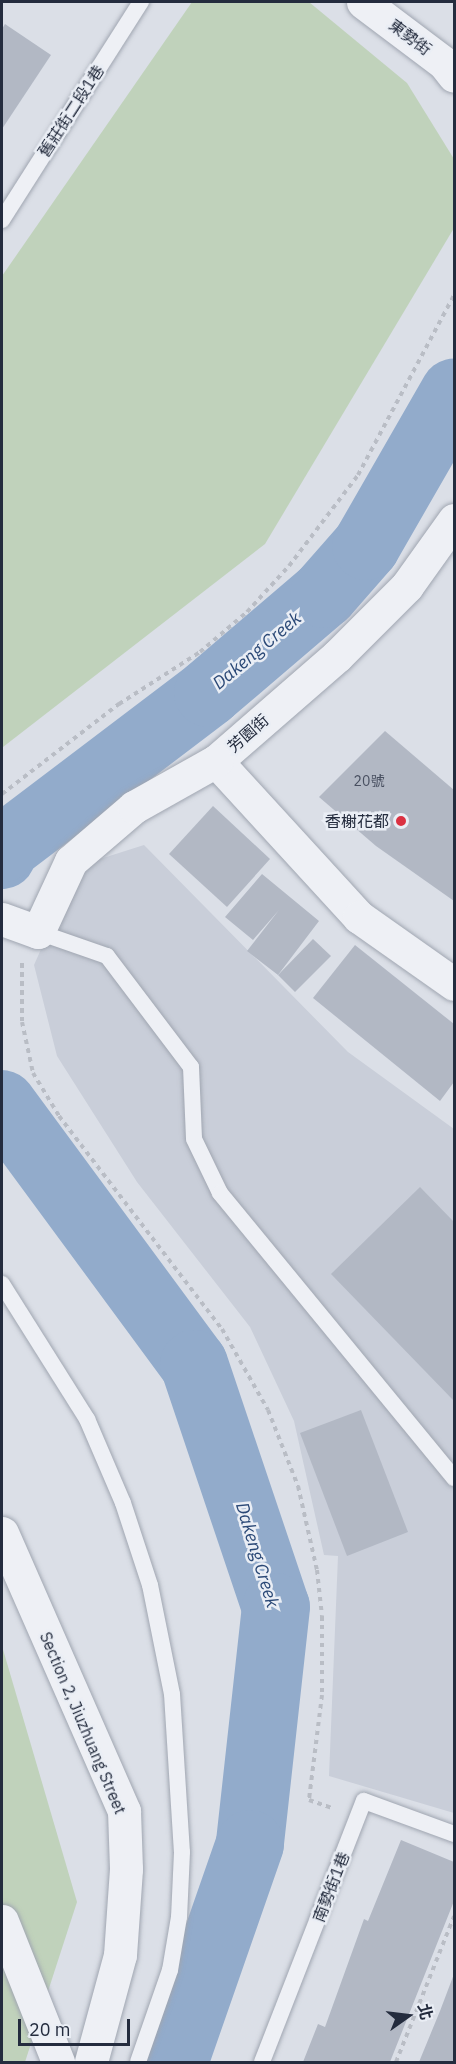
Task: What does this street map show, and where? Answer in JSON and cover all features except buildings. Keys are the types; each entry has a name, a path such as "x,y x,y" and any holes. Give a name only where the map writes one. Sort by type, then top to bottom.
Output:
{"street":[{"name":"東勢街","path":"363,2 444,63 454,76"},
{"name":"芳園街","path":"454,520 407,586 338,656 216,760 359,917 454,984"},
{"path":"22,926 71,861 134,807 216,760"},
{"name":"Section 2, Jiuzhuang Street","path":"2,1533 124,1811 126,1869 120,1955 91,2062"},
{"path":"2,1921 58,2062"}],"lane":[{"name":"舊莊街二段1巷","path":"2,220 141,2"},
{"path":"22,926 107,956 191,1067 194,1139 220,1193 454,1478"},
{"path":"2,1284 87,1419 123,1503 150,1585 172,1694 182,1852 179,1917 170,1970 138,2062"},
{"path":"358,1816 364,1801 454,1834"},
{"name":"南勢街1巷","path":"262,2062 358,1816"}],"path":[{"path":"2,794 119,704 200,652 247,612 289,566 358,475 454,295"},
{"path":"22,926 20,993 26,1050 33,1073 58,1116 222,1329 247,1368 282,1444 308,1528 322,1616 322,1695 309,1800 358,1816"},
{"path":"396,2062 454,1916"}],"shaded area":[{"path":"144,845 348,1052 454,1129 454,1813 329,1776 338,1556 324,1555 294,1421 250,1327 137,1182 57,1056 34,965 78,866"}],"green space":[{"path":"192,2 309,2 407,83 454,159 454,228 265,544 3,747 2,276"},
{"path":"2,1646 77,1902 25,2062 2,2062"}],"waterway":[{"name":"Dakeng Creek","path":"2,855 4,848 208,693 324,594 366,546 454,393"},
{"name":"Dakeng Creek","path":"2,1104 194,1364 276,1607 250,1844 174,2062"}],"place":[{"name":"香榭花都","path":"401,821"}]}
